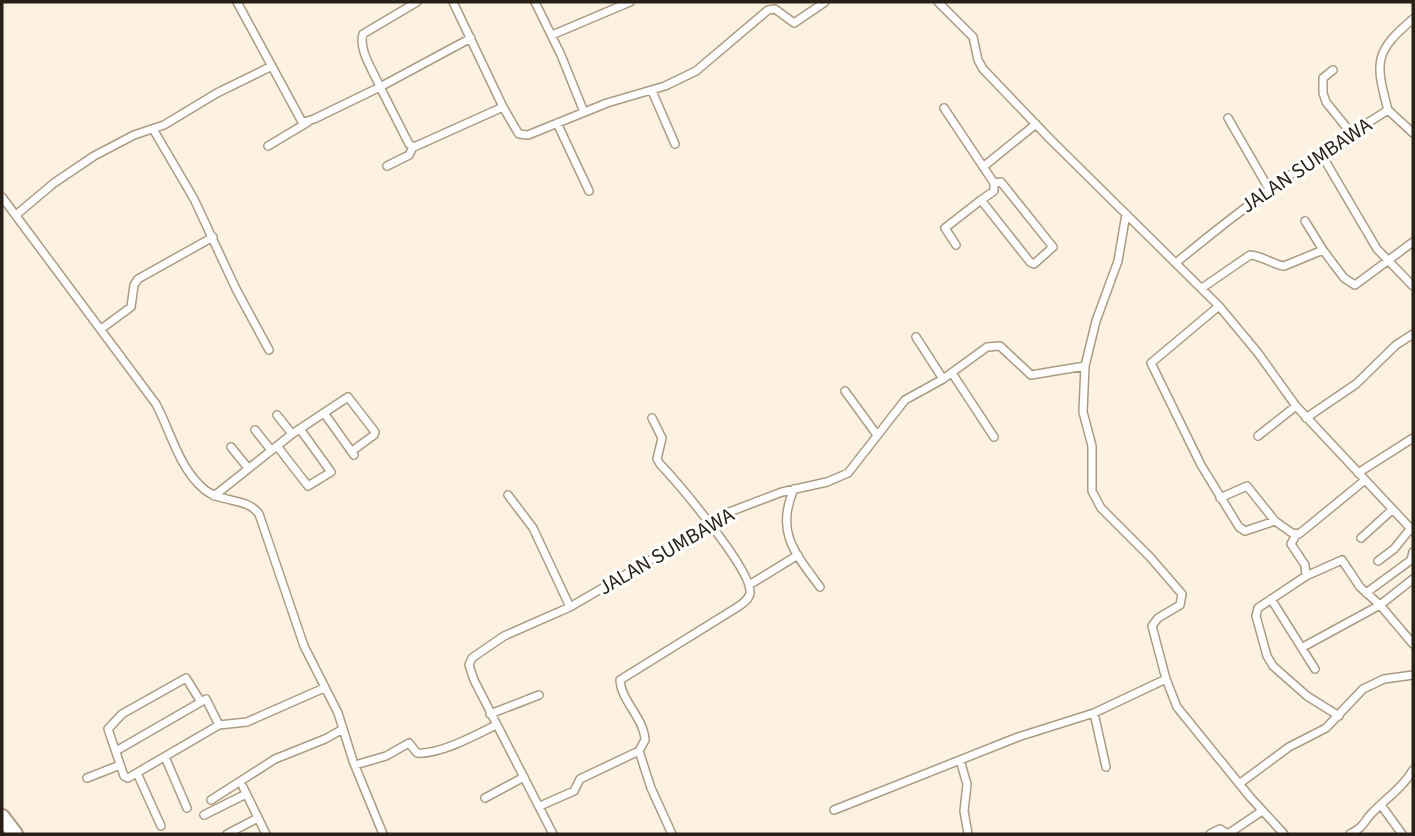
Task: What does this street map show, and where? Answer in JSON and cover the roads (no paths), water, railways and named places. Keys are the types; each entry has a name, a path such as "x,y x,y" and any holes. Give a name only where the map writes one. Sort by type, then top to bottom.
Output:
{"highway":[{"path":"2,817 15,834"}],"street":[{"path":"237,2 298,116 301,120 309,121"},
{"path":"413,147 380,87 361,41 363,34 417,2"},
{"path":"453,2 503,107 519,134 528,135 584,112 652,91 704,65 768,10 775,9 793,23 825,2"},
{"path":"535,2 552,35 584,112"},
{"path":"552,35 630,2"},
{"path":"938,2 973,37 981,66 1219,306 1306,418 1412,530 1378,561"},
{"name":"JALAN SUMBAWA","path":"1177,262 1231,216 1320,152 1388,110 1379,77 1381,54 1393,37 1413,19"},
{"path":"268,146 309,121 380,87 471,38"},
{"path":"16,215 54,183 93,156 134,135 171,122 217,93 272,66"},
{"path":"1333,70 1323,78 1323,93 1326,102 1351,133"},
{"path":"652,91 675,144"},
{"path":"387,166 410,155 413,147 503,107"},
{"path":"944,108 995,183 994,191 945,228 956,245"},
{"path":"1388,110 1413,133"},
{"path":"1228,118 1269,189"},
{"path":"557,123 589,191"},
{"path":"983,167 1036,124"},
{"path":"153,129 194,199 236,289 270,350"},
{"path":"1320,152 1377,249 1413,286"},
{"path":"981,200 1030,262 1034,264 1051,250 1051,245 1001,182 995,183"},
{"path":"2,197 156,404 181,460 193,479 214,496 250,506 259,514 304,646 338,713 355,765 383,834"},
{"path":"1126,214 1118,261 1096,321 1086,366 1083,412 1092,446 1093,496 1101,508 1182,594 1180,605 1158,618 1152,626 1166,679 1177,707 1239,784 1284,834"},
{"path":"1305,221 1323,250 1352,285 1390,261 1413,242"},
{"path":"101,329 131,307 134,285 138,279 213,237"},
{"path":"1202,288 1250,255 1284,266 1323,250"},
{"path":"1219,306 1151,363 1220,498 1243,531 1275,520"},
{"path":"1306,418 1356,384 1396,345 1413,334"},
{"path":"916,337 943,379"},
{"name":"JALAN SUMBAWA","path":"553,834 490,714 470,668 472,658 504,636 570,607 734,509 794,489 827,482 848,473 905,400 943,379 987,347 994,344 1003,347 1031,375 1086,366"},
{"path":"952,373 994,437"},
{"path":"845,391 877,435"},
{"path":"214,496 292,434 348,397 375,432 374,435 353,453 324,413"},
{"path":"1258,436 1296,406"},
{"path":"277,415 292,434"},
{"path":"540,806 574,791 580,779 639,751 646,737 620,680 740,606 750,594 749,585 710,523 695,502 660,464 657,458 662,438 652,418"},
{"path":"255,430 307,486 331,472 300,429"},
{"path":"1359,473 1413,438"},
{"path":"231,447 248,468"},
{"path":"1306,576 1305,565 1291,544 1296,535 1308,529 1365,480"},
{"path":"1220,498 1247,486 1275,520 1296,535"},
{"path":"794,489 785,524 798,555 820,587"},
{"path":"508,495 537,535 570,607"},
{"path":"1361,538 1392,510"},
{"path":"1366,593 1411,560 1413,552"},
{"path":"749,585 798,555"},
{"path":"1339,716 1307,695 1270,662 1256,616 1258,608 1306,576 1342,560 1366,593 1413,643"},
{"path":"1303,647 1380,605 1413,579"},
{"path":"1271,599 1315,670"},
{"path":"1239,784 1289,747 1326,728 1363,689 1384,679 1413,676"},
{"path":"201,702 186,678 122,714 108,729 124,776 128,778 219,725 247,722 324,688"},
{"path":"834,810 1018,737 1094,713 1166,679"},
{"path":"490,714 539,695"},
{"path":"116,751 206,699 219,725"},
{"path":"1094,713 1106,767"},
{"path":"355,765 386,756 409,743 418,753 427,753 496,725"},
{"path":"211,800 275,759 343,729"},
{"path":"639,751 650,788 672,834"},
{"path":"165,757 187,808"},
{"path":"960,760 967,784 964,811 968,834"},
{"path":"87,778 120,765"},
{"path":"1350,834 1363,827 1370,814 1401,786 1413,770"},
{"path":"136,773 161,826"},
{"path":"485,799 524,777"},
{"path":"204,815 245,790 266,834"},
{"path":"1381,804 1402,834"},
{"path":"1210,834 1220,829 1228,834 1262,811"},
{"path":"227,834 258,818"}]}
